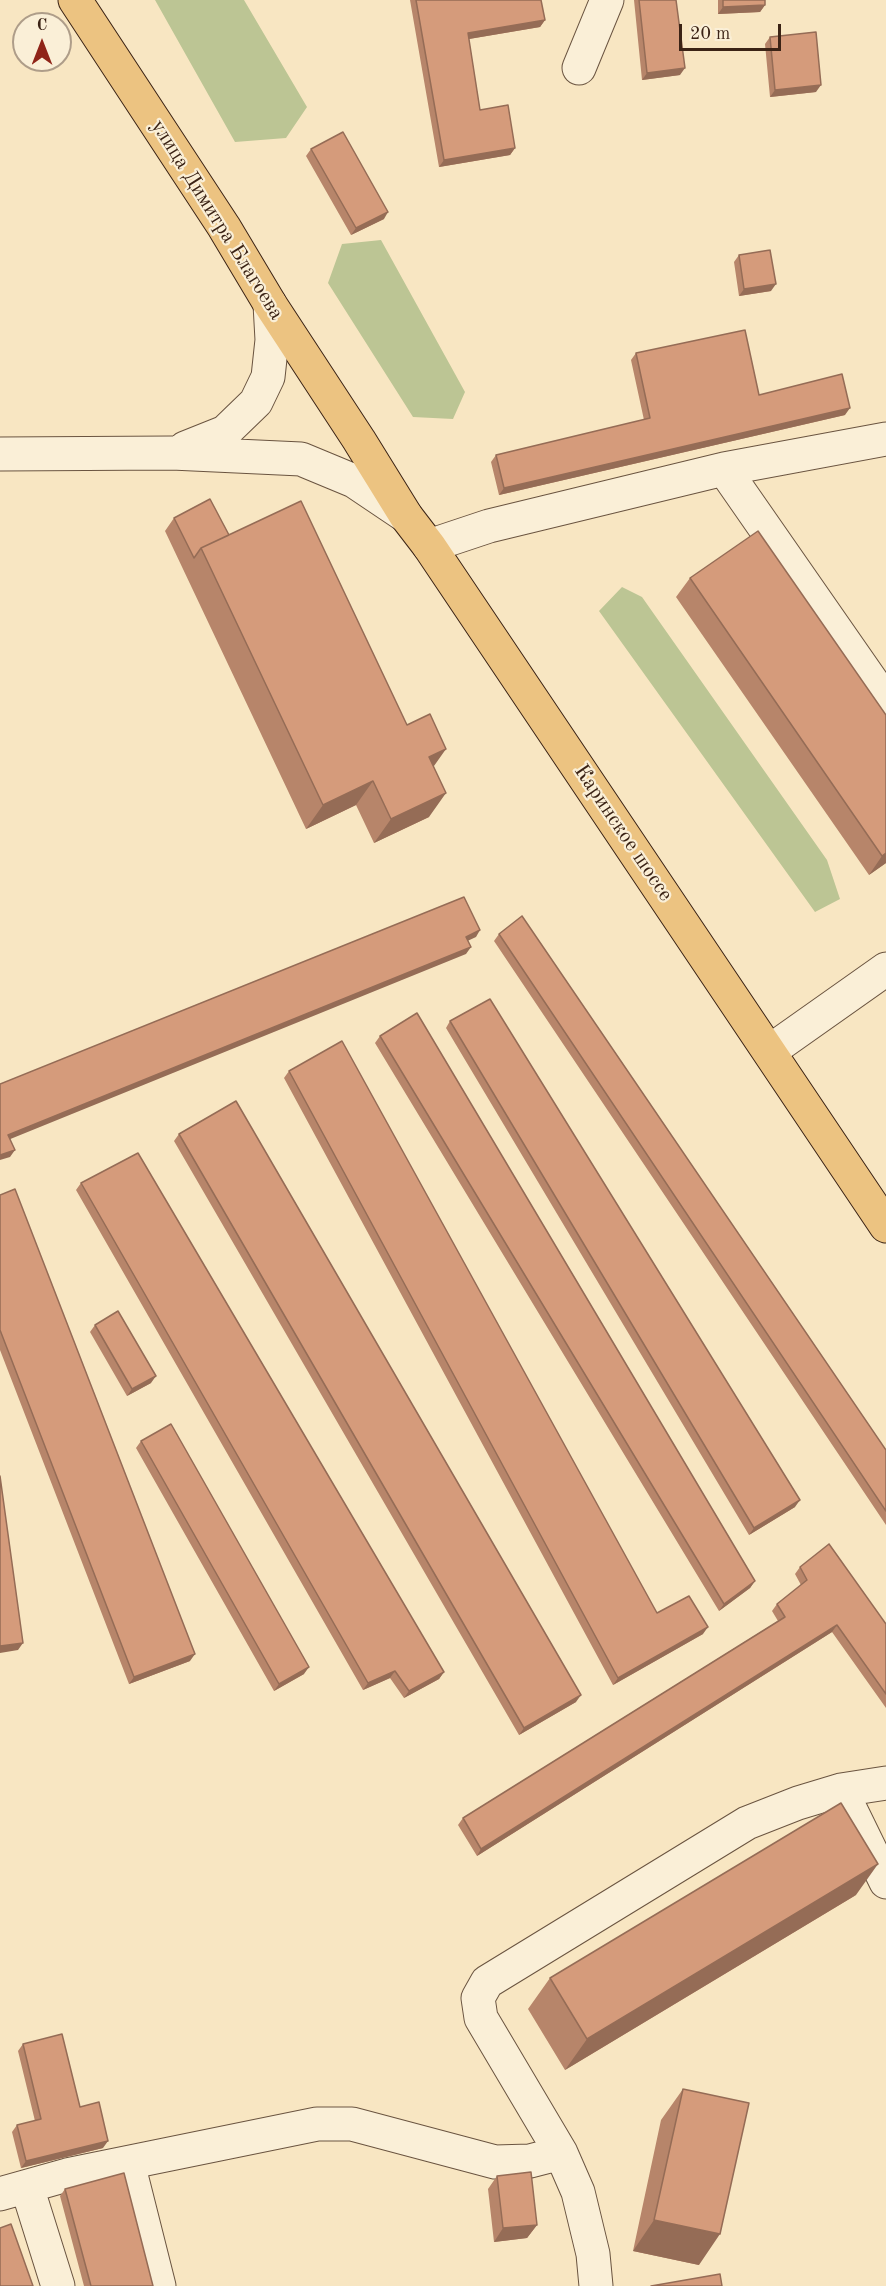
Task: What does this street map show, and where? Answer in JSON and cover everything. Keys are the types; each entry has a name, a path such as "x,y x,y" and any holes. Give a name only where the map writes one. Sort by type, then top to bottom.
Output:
{"main road":[{"name":"улица Димитра Благоева","path":"75,0 224,227 270,304 359,440"},
{"name":"Каринское шоссе","path":"359,440 406,516 429,546 886,1226"}],"street":[{"path":"579,68 607,0"},
{"path":"172,453 225,432 256,402 268,377 272,340 270,304"},
{"path":"429,546 489,526 724,469 886,440"},
{"path":"0,454 172,453 301,459 354,481 406,516"},
{"path":"724,469 886,702"},
{"path":"770,1051 886,969"},
{"path":"596,2286 593,2254 578,2192 561,2153 481,2018 478,1998 487,1982 747,1823 798,1803 841,1790 886,1783"},
{"path":"841,1790 886,1882"},
{"path":"58,2286 14,2191 67,2175 317,2124 351,2124 495,2162 530,2161 561,2153"},
{"path":"128,2163 159,2286"}],"green space":[{"path":"155,0 244,0 307,107 286,138 235,142"},
{"path":"381,240 465,392 453,419 413,417 328,283 342,244"},
{"path":"622,587 642,597 827,860 840,899 815,912 599,611"}],"building":[{"path":"416,0 541,0 545,20 468,33 480,110 508,105 515,148 444,160"},
{"path":"639,0 676,0 685,68 647,73"},
{"path":"723,0 765,0 765,5 723,7"},
{"path":"816,32 821,85 775,90 770,37"},
{"path":"343,132 388,212 356,228 311,149"},
{"path":"770,250 776,284 744,289 739,255"},
{"path":"745,330 759,395 842,374 850,408 504,488 496,455 650,418 636,353"},
{"path":"210,499 229,535 201,548 194,558 174,518"},
{"path":"301,501 407,725 430,714 446,749 429,757 446,793 391,819 373,781 323,805 201,548"},
{"path":"758,531 886,715 886,853 882,856 690,578"},
{"path":"464,897 480,930 466,937 471,947 8,1135 15,1150 0,1155 0,1084"},
{"path":"522,916 886,1450 886,1511 499,934"},
{"path":"490,999 800,1500 754,1528 450,1021"},
{"path":"417,1013 755,1581 724,1604 380,1036"},
{"path":"342,1041 657,1613 689,1596 708,1627 618,1678 289,1071"},
{"path":"236,1101 581,1695 524,1728 179,1134"},
{"path":"138,1153 444,1672 409,1691 395,1671 368,1683 81,1183"},
{"path":"15,1189 195,1654 134,1677 0,1330 0,1195"},
{"path":"118,1311 156,1376 132,1389 95,1325"},
{"path":"171,1424 309,1667 279,1684 141,1441"},
{"path":"0,1476 23,1643 0,1646"},
{"path":"829,1544 886,1624 886,1694 837,1625 481,1849 463,1818 785,1617 777,1604 807,1580 800,1567"},
{"path":"841,1803 878,1864 587,2039 550,1978"},
{"path":"62,2034 80,2107 99,2102 108,2141 26,2161 17,2125 41,2119 23,2044"},
{"path":"683,2089 749,2103 720,2234 654,2220"},
{"path":"531,2172 537,2225 503,2228 497,2176"},
{"path":"124,2173 153,2286 91,2286 65,2189"},
{"path":"11,2224 33,2286 0,2286 0,2228"},
{"path":"720,2274 722,2286 651,2286"}]}
